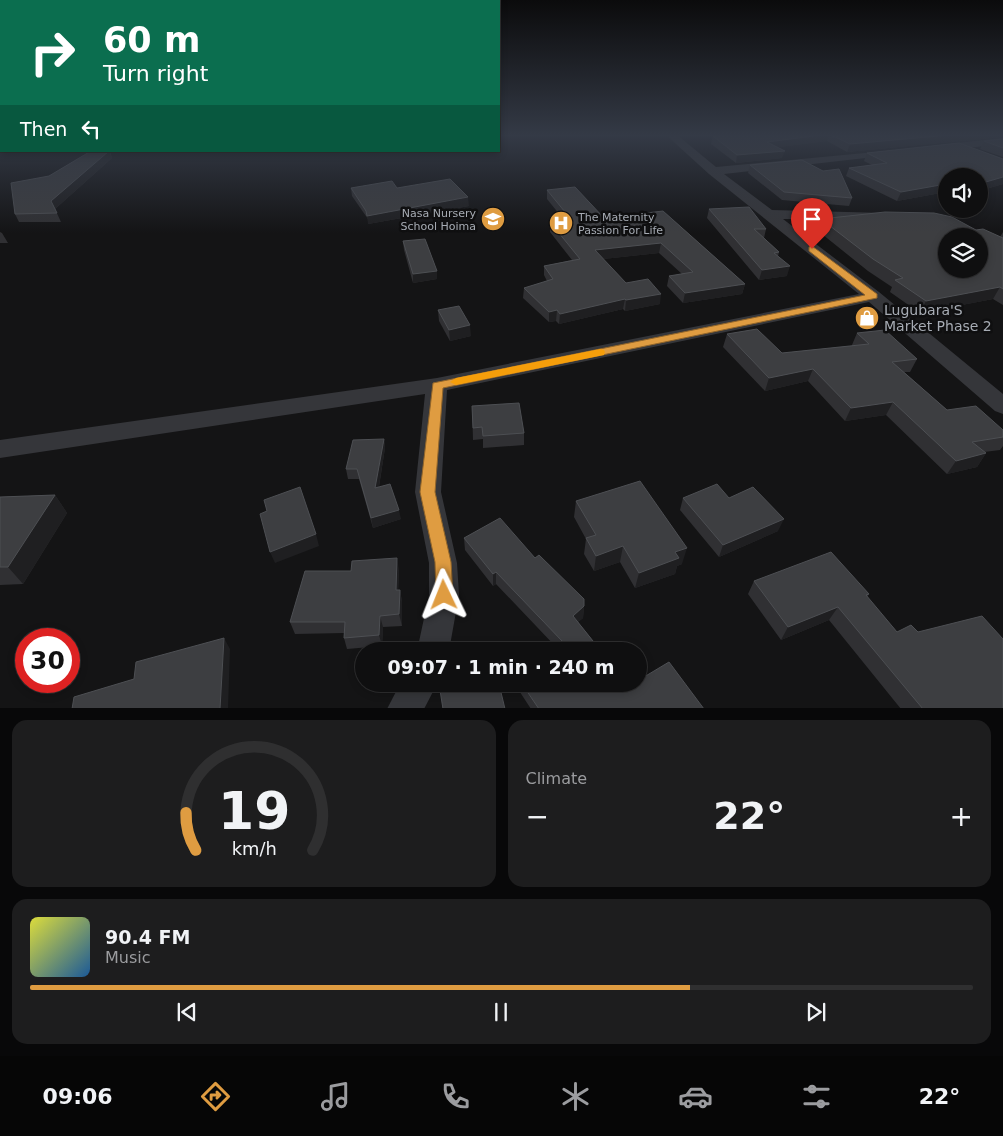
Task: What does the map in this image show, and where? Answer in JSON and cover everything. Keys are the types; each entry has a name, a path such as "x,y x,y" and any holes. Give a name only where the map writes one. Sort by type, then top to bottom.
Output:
{"street":[{"path":"708,167 873,296 1003,406"},
{"path":"713,171 750,167"},
{"path":"767,214 892,216"},
{"path":"0,448 438,385 873,296"},
{"path":"436,642 444,595 443,562 428,492 438,385"},
{"path":"404,708 415,692"}],"building":[{"path":"64,167 90,167 51,201 57,213 15,214 11,183 49,176"},
{"path":"753,167 815,167 823,171 839,169 852,198 784,192"},
{"path":"1003,167 1003,177 988,181 988,168 938,168 938,185 901,192 849,168"},
{"path":"450,179 468,197 367,216 366,211 351,188 392,181 397,188"},
{"path":"575,187 604,218 663,211 745,284 685,293 669,276 693,272 661,243 595,250 626,283 648,279 661,294 625,299 560,314 557,310 549,312 524,288 553,279 544,266 580,259 550,222 561,214 570,223 574,223 547,190"},
{"path":"749,207 766,229 754,229 779,252 774,253 790,266 762,270 709,209"},
{"path":"885,212 934,213 938,214 938,218 954,218 972,228 938,228 938,278 988,278 988,231 1003,238 1003,289 1000,287 926,301 895,280 903,278 873,259 821,219"},
{"path":"425,239 437,271 413,274 403,241"},
{"path":"459,306 470,325 449,330 438,310"},
{"path":"757,329 782,353 869,344 857,333 885,330 917,359 892,362 947,410 976,406 1003,430 1003,437 972,442 986,453 956,461 893,402 851,408 813,369 769,378 727,334"},
{"path":"519,403 524,433 483,436 482,427 473,428 472,406"},
{"path":"384,439 375,488 390,484 399,510 371,518 357,469 346,469 353,440"},
{"path":"640,481 687,548 675,552 679,558 639,573 623,546 596,556 586,538 596,535 576,501"},
{"path":"717,484 729,498 753,487 784,519 723,545 683,498"},
{"path":"300,487 316,534 270,552 260,514 267,511 264,500"},
{"path":"55,495 8,567 0,567 0,497"},
{"path":"500,518 535,558 539,555 584,599 584,606 573,616 594,642 563,642 496,572 493,574 464,538"},
{"path":"831,552 869,594 866,595 897,632 911,625 918,632 982,616 1003,639 1003,708 922,708 838,607 788,627 754,581"},
{"path":"397,558 396,590 400,590 399,614 380,616 379,635 344,638 345,622 290,622 305,571 351,571 352,561"},
{"path":"224,638 220,708 72,708 74,697 134,679 136,662"},
{"path":"669,662 703,708 538,708 527,692 647,692 647,675"},
{"path":"440,692 501,692 505,708 443,708"}],"slow traffic":[{"path":"456,382 600,352"}],"place":[{"name":"Nasa Nursery School Hoima","path":"493,219"},
{"name":"The Maternity Passion For Life","path":"561,223"},
{"name":"Lugubara'S Market Phase 2","path":"867,318"}],"route":[{"path":"444,595 443,562 428,492 438,385 873,296 812,249"}]}
